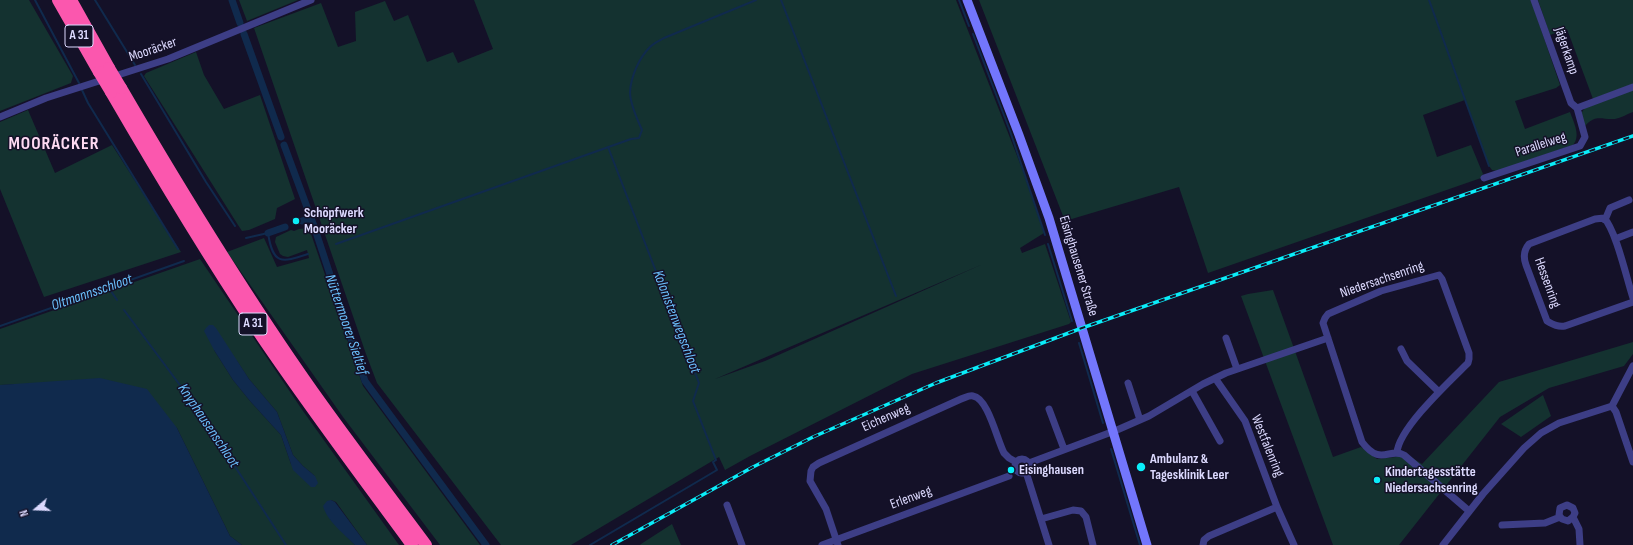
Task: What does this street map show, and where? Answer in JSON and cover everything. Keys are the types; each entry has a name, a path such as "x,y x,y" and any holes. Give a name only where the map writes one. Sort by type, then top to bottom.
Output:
{"highway":[{"name":"A 31","path":"58,0 267,324 313,392 426,545"},
{"name":"A 31","path":"71,0 104,70"},
{"name":"A 31","path":"116,90 193,231 258,331 304,398 412,545"}],"street":[{"name":"Mooräcker","path":"0,117 46,98 168,59 311,0"},
{"name":"Eisinghausener Straße","path":"966,0 1035,177 1077,308 1112,432 1147,545"},
{"name":"Jägerkamp","path":"1534,0 1571,103 1577,108"},
{"path":"1577,108 1633,87"},
{"name":"Parallelweg","path":"1484,178 1580,146 1585,137 1577,108"},
{"path":"1629,200 1610,208 1604,219 1615,239 1633,298"},
{"name":"Hessenring","path":"1604,219 1596,219 1529,244 1526,247 1523,257 1547,321 1559,327 1633,302"},
{"path":"1615,239 1633,232"},
{"name":"Niedersachsenring","path":"1439,275 1444,284 1469,356 1468,364 1439,392 1413,422 1400,442 1397,453 1385,456 1378,455 1362,442 1328,338 1324,327 1324,320 1328,314 1381,291 1439,275"},
{"path":"1226,338 1237,369"},
{"path":"1028,463 1140,420 1166,407 1215,378 1328,338"},
{"path":"1401,349 1407,361 1439,392"},
{"path":"1443,545 1469,511 1524,448 1541,433 1558,423 1612,406 1633,366"},
{"name":"Westfalenring","path":"1215,378 1245,421 1277,508 1294,545"},
{"path":"1128,383 1140,420"},
{"path":"1192,391 1220,441"},
{"name":"Eichenweg","path":"838,542 826,509 811,484 811,473 813,467 961,399 973,396 983,402 1002,450 1009,458 1016,462"},
{"path":"1612,406 1616,412 1633,462"},
{"path":"1049,409 1064,449"},
{"path":"1397,453 1404,456 1469,511"},
{"path":"1026,472 1021,473 1017,471 1015,467 1016,462 1023,459 1028,463 1029,468 1026,472 1049,545"},
{"name":"Erlenweg","path":"822,545 838,542 1008,476"},
{"path":"727,505 742,545"},
{"path":"1573,517 1568,521 1562,520 1558,512 1560,508 1567,505 1571,506 1574,510 1573,517 1579,529 1580,545"},
{"path":"1203,545 1204,540 1209,536 1277,508"},
{"path":"1041,519 1073,510 1081,511 1086,517 1093,545"},
{"path":"1502,525 1545,523 1560,517"}],"green space":[{"path":"0,0 29,0 73,76 71,83 0,111"},
{"path":"239,0 298,0 247,21"},
{"path":"474,0 956,0 1023,171 1044,233 1020,248 1022,253 1045,244 1071,322 1069,324 912,374 725,470 719,457 571,545 501,545 377,383 254,28 321,3 338,47 356,41 355,12 385,1 394,21 408,15 427,62 453,52 458,63 493,49","holes":["983,264 765,361 715,379"]},
{"path":"979,0 1531,0 1560,85 1556,88 1515,101 1525,129 1570,112 1577,134 1573,145 1497,171 1492,170 1489,166 1465,100 1423,115 1437,157 1471,145 1483,174 1481,178 1208,273 1179,187 1065,221"},
{"path":"1538,0 1633,0 1633,84 1593,99 1567,29 1550,35"},
{"path":"196,52 204,75 224,109 260,95 295,199 277,208 275,219 249,230 242,231 144,76 146,73"},
{"path":"1633,90 1633,112 1615,119 1599,118 1592,120 1585,126 1582,119 1582,114 1585,108"},
{"path":"28,110 55,173 112,145 181,252 44,297 0,189 0,122"},
{"path":"309,228 363,386 480,545 440,545 343,417 227,252 264,238 277,267 309,258 307,250 288,257 283,256 280,254 275,242 276,237 291,230 294,231"},
{"path":"200,259 303,411 399,545 367,545 336,502 331,500 330,519 355,545 242,545 230,536 177,428 22,384 0,385 0,329","holes":["214,350 237,361 249,379 277,412 293,455 315,476 291,464 281,435 233,380"]},
{"path":"1273,290 1333,457 1361,447 1377,459 1396,457 1405,453 1422,464 1499,382 1633,342 1633,354 1624,366 1549,388 1500,417 1399,545 1333,545 1241,296"},
{"path":"1543,395 1551,416 1521,437 1501,424"},
{"path":"672,524 681,545 640,545 641,544"}],"water":[{"path":"209,325 213,325 216,328 249,379 277,412 293,455 315,476 318,483 315,487 311,487 293,470 281,435 233,380 204,331"},
{"path":"100,378 147,389 177,428 230,536 242,545 0,545 0,385"},
{"path":"331,500 335,502 367,545 355,545 328,517 323,506 327,501"}],"waterway":[{"path":"35,0 79,83"},
{"path":"95,0 135,65"},
{"name":"Nüttermoorer Sieltief","path":"232,0 240,23"},
{"name":"Kolonistenwegschloot","path":"336,244 631,139 639,138 642,130 632,106 630,92 634,74 646,51 653,44 664,38 756,0"},
{"path":"781,0 896,296"},
{"path":"959,0 969,26"},
{"path":"1429,0 1489,166"},
{"name":"Nüttermoorer Sieltief","path":"244,34 281,137"},
{"path":"973,34 1010,131 1045,235"},
{"path":"141,74 206,182 235,226"},
{"path":"82,90 88,103 178,249"},
{"name":"Nüttermoorer Sieltief","path":"284,145 314,226 365,381 486,545"},
{"name":"Kolonistenwegschloot","path":"590,545 717,470 713,462 716,460 693,401 699,383 608,147"},
{"name":"Oltmannsschloot","path":"302,221 311,218"},
{"name":"Oltmannsschloot","path":"268,233 285,227"},
{"name":"Kolonistenwegschloot","path":"246,238 268,233 273,251 280,259 291,259 308,254"},
{"path":"1048,244 1072,321"},
{"name":"Oltmannsschloot","path":"0,326 184,261"},
{"name":"Knyphausenschloot","path":"109,288 117,300"},
{"name":"Knyphausenschloot","path":"124,310 197,408 286,545"},
{"path":"1079,343 1103,423"},
{"path":"1111,449 1140,545"}],"railway":[{"path":"612,545 753,467 813,437 936,383 1082,328 1633,136"}],"place":[{"name":"Schöpfwerk Mooräcker","path":"296,221"},
{"name":"Ambulanz & Tagesklinik Leer","path":"1141,467"},
{"name":"Eisinghausen","path":"1011,470"},
{"name":"Kindertagesstätte Niedersachsenring","path":"1377,480"}],"district":[{"name":"MOORÄCKER","path":"54,144"}]}
